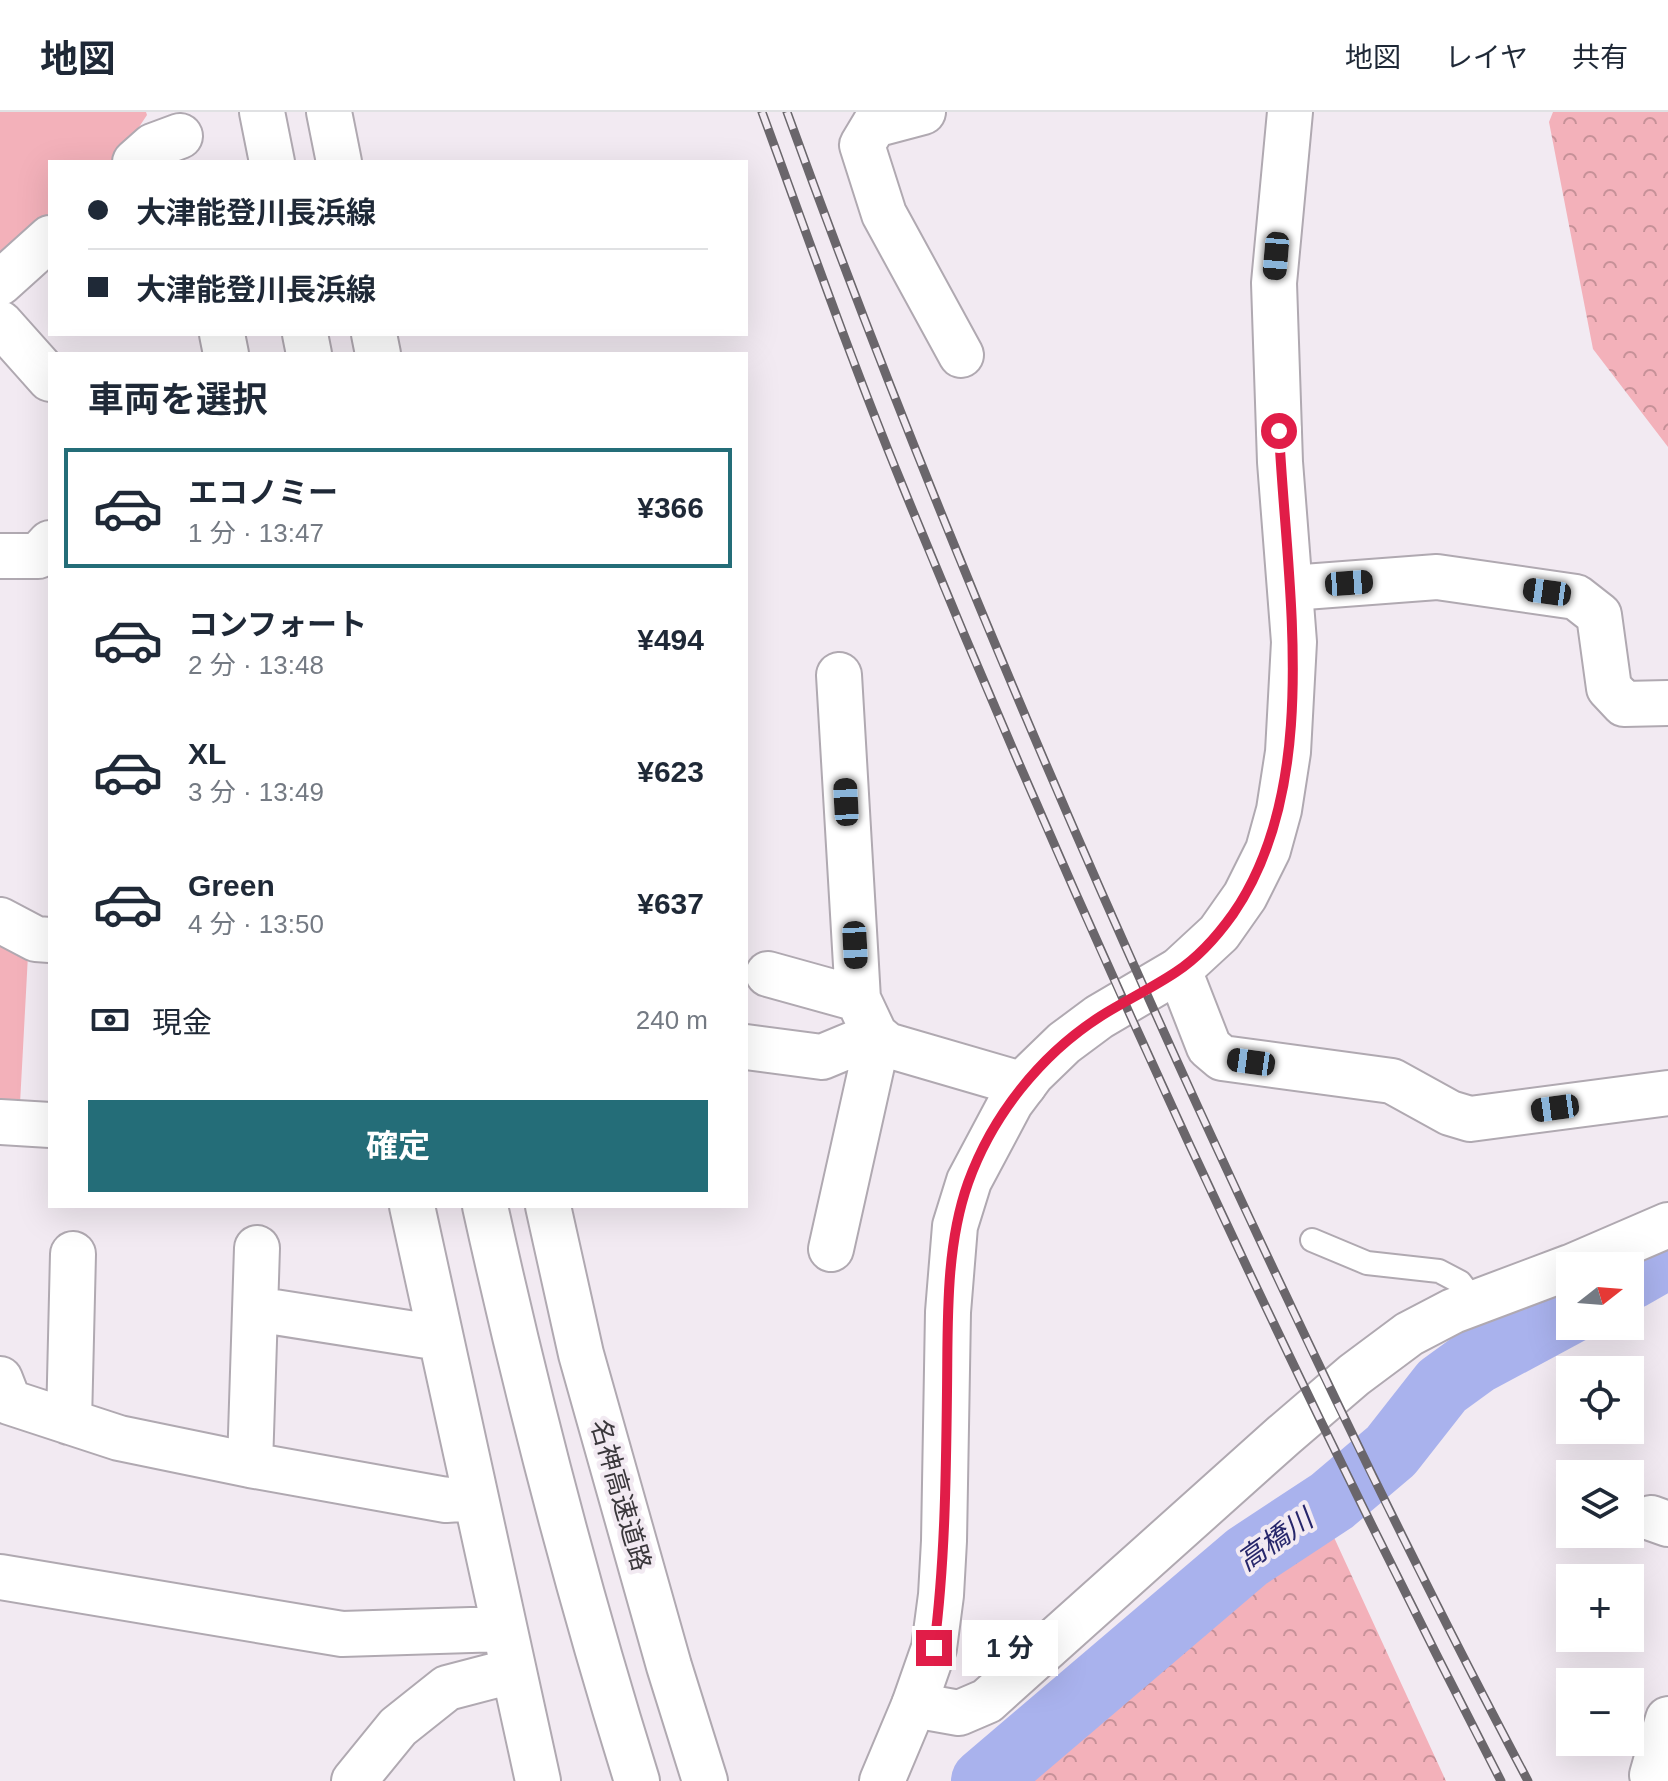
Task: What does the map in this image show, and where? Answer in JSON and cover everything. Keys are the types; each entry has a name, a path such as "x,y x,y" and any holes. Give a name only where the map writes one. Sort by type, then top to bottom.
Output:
{"main road":[{"path":"262,112 272,160"},
{"path":"329,112 339,160"},
{"path":"923,112 874,125 862,145 884,214 961,355"},
{"path":"882,1781 934,1648 941,1595 948,1312 955,1226 969,1181 998,1124 1024,1085 1064,1043 1099,1017 1179,970 1219,933 1245,896 1268,850 1279,810 1288,752 1294,642 1280,462 1274,283 1290,112"},
{"path":"137,160 153,146 180,137"},
{"path":"0,283 48,240"},
{"path":"0,323 48,377"},
{"path":"0,556 38,556 48,545"},
{"path":"1291,588 1437,577 1576,597 1599,615 1609,688 1624,704 1668,703"},
{"path":"831,1249 872,1065 839,675"},
{"path":"0,920 36,939 48,940"},
{"path":"1179,970 1209,1047 1222,1058 1392,1081 1450,1113 1470,1119 1668,1093"},
{"path":"768,974 866,1017 887,1045 1024,1085"},
{"path":"748,1047 822,1057 866,1017"},
{"path":"0,1122 48,1125"},
{"path":"412,1208 538,1781"},
{"path":"485,1208 522,1373 637,1781"},
{"name":"名神高速道路","path":"548,1208 581,1354 669,1666 705,1781"},
{"path":"1604,1252 1668,1225"},
{"path":"250,1465 257,1248"},
{"path":"69,1422 73,1254"},
{"path":"914,1705 959,1713 987,1701 1354,1375 1409,1334 1476,1303 1556,1272"},
{"path":"255,1309 440,1338"},
{"path":"0,1379 9,1402 119,1438 446,1500 476,1498"},
{"path":"0,1577 342,1634 503,1629"},
{"path":"354,1781 398,1727 447,1688 512,1671"},
{"path":"1652,1775 1668,1719"}],"lane":[{"path":"1312,1240 1367,1263 1439,1271 1460,1282 1476,1303"}],"green space":[{"path":"0,112 146,112 125,148 112,160 48,160 48,221 0,264"},
{"path":"1553,112 1668,112 1668,447 1593,349 1549,122"},
{"path":"0,939 28,955 20,1104 0,1102"},
{"path":"1332,1533 1446,1781 1026,1781 1161,1661"}],"waterway":[{"name":"高橋川","path":"1644,1269 1668,1255"},
{"name":"高橋川","path":"984,1781 1247,1557 1332,1501 1391,1451 1442,1386 1475,1362 1556,1319"}],"railway":[{"path":"762,112 901,482 969,647 1112,975 1262,1300 1501,1781"},
{"path":"787,112 931,488 1034,736 1142,983 1358,1445 1528,1781"}],"route":[{"path":"934,1648 944,1541 948,1312 955,1226 969,1181 1011,1102 1032,1074 1064,1043 1099,1017 1179,970 1219,933 1245,896 1268,850 1279,810 1288,752 1294,642 1279,431"}]}
